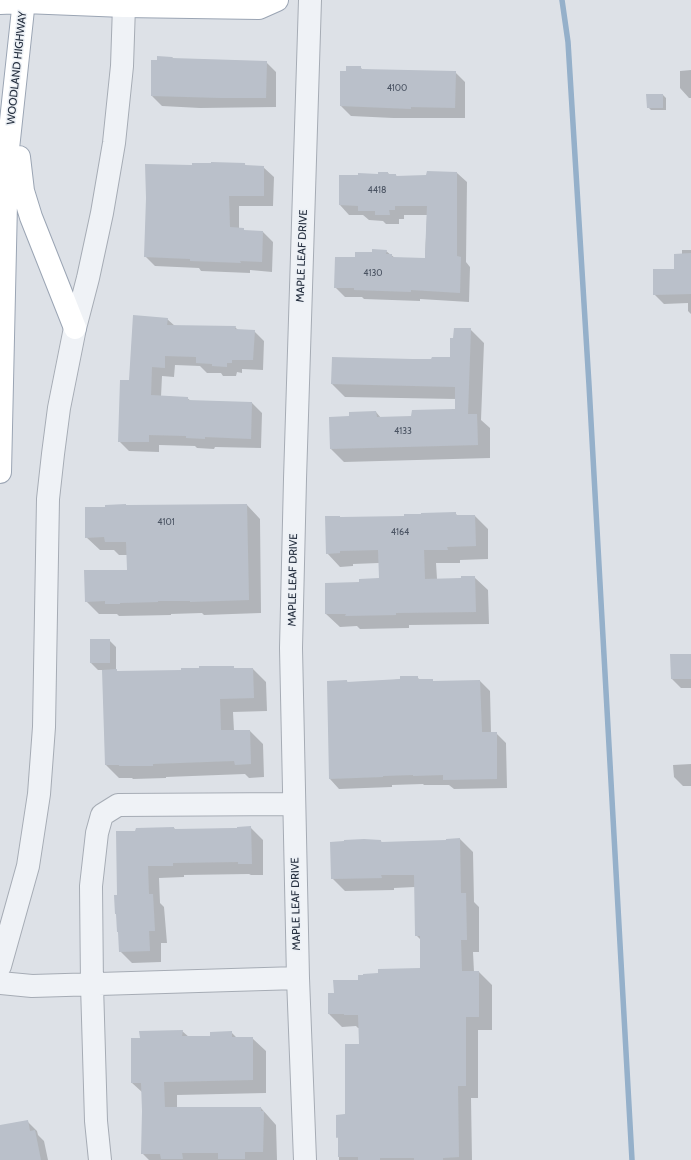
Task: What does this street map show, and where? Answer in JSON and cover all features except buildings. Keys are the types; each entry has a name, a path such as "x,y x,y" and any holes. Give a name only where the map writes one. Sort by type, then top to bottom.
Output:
{"main road":[{"path":"0,3 24,1 124,6 259,8 277,0"},
{"name":"WOODLAND HIGHWAY","path":"0,472 7,102 24,1"},
{"path":"7,102 23,191 31,217 74,328"}],"street":[{"name":"MAPLE LEAF DRIVE","path":"305,1160 298,978 292,648 294,494 310,0"},
{"path":"0,966 28,866 40,794 44,727 48,499 59,408 74,328 88,278 102,212 114,143 122,66 124,6"},
{"path":"100,1160 96,1121 91,886 97,833 102,815 118,805 294,804"},
{"path":"0,983 32,986 92,985 298,978"}],"waterway":[{"path":"562,0 568,42 589,385 632,1160"}]}
